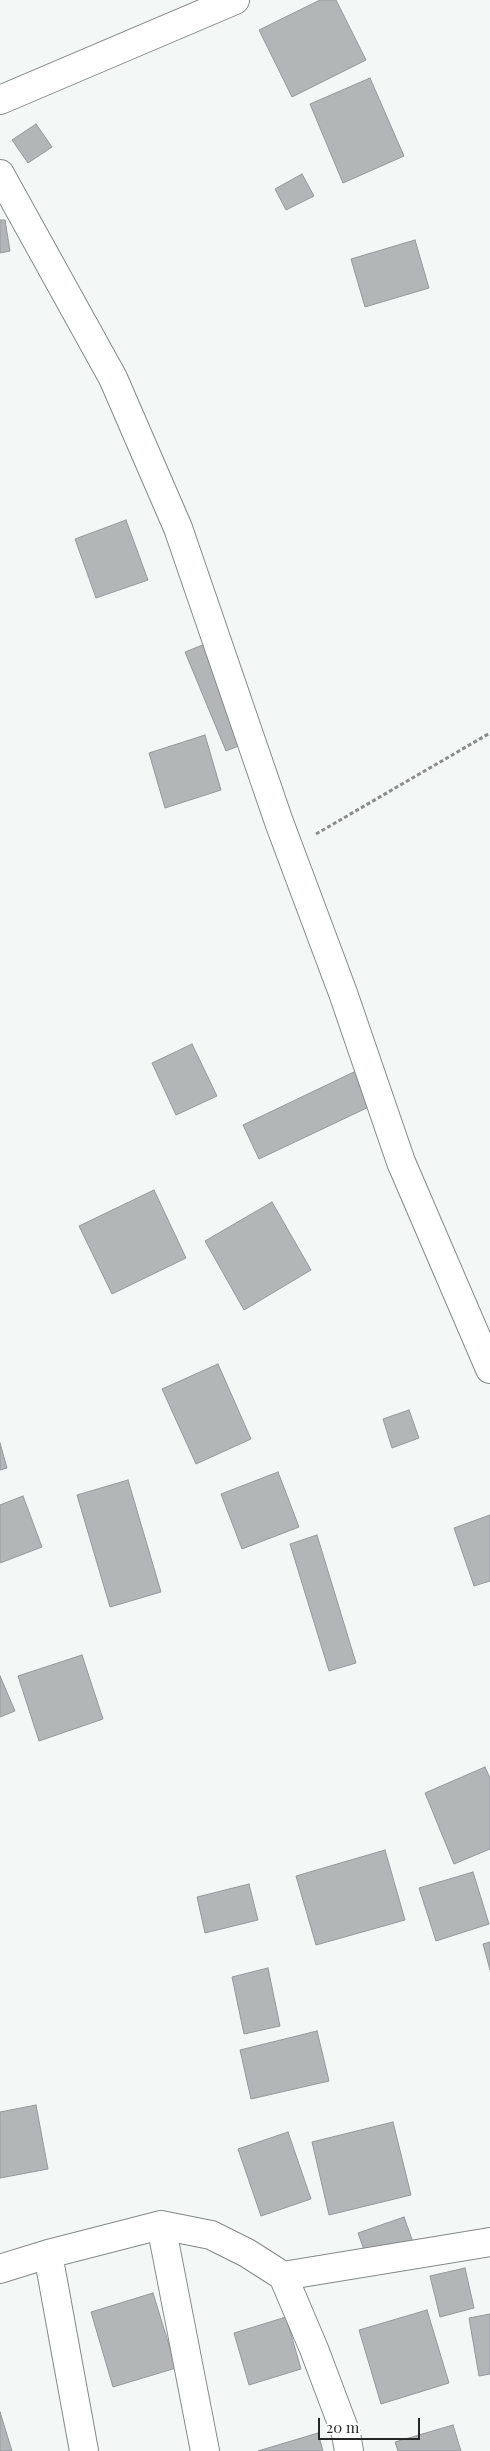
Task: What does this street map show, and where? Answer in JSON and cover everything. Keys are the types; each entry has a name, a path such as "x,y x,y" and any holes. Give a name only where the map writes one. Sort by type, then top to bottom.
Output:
{"street":[{"path":"0,100 235,0"},
{"path":"0,174 113,378 174,519 290,849 343,993 401,1162 490,1369"},
{"path":"161,2225 205,2451"},
{"path":"0,2269 48,2254 161,2225 211,2235 247,2252 283,2276 314,2349 346,2434 349,2451"},
{"path":"283,2276 490,2242"},
{"path":"48,2254 84,2451"}],"path":[{"path":"290,849 490,733"}],"building":[{"path":"320,0 336,0 366,60 292,97 259,30"},
{"path":"370,78 404,156 343,183 310,104"},
{"path":"36,124 52,147 28,163 12,140"},
{"path":"302,174 314,196 286,210 275,189"},
{"path":"0,220 5,220 10,251 0,253"},
{"path":"415,240 429,288 365,307 351,259"},
{"path":"126,520 148,580 96,598 75,539"},
{"path":"205,644 246,743 226,751 185,652"},
{"path":"205,735 221,790 165,808 149,753"},
{"path":"192,1044 217,1096 176,1115 152,1063"},
{"path":"356,1071 373,1105 259,1159 243,1125"},
{"path":"154,1190 186,1258 112,1294 79,1226"},
{"path":"272,1202 311,1270 244,1310 205,1241"},
{"path":"218,1364 251,1439 196,1464 162,1389"},
{"path":"409,1410 419,1438 392,1448 383,1419"},
{"path":"0,1443 7,1468 0,1470"},
{"path":"278,1472 299,1527 242,1549 221,1494"},
{"path":"128,1480 161,1592 110,1607 77,1495"},
{"path":"23,1496 42,1547 0,1563 0,1505"},
{"path":"490,1515 490,1581 474,1586 454,1528"},
{"path":"317,1535 356,1663 329,1671 290,1544"},
{"path":"82,1655 103,1719 39,1741 18,1676"},
{"path":"0,1676 15,1711 0,1717"},
{"path":"485,1767 490,1778 490,1849 454,1864 425,1793"},
{"path":"385,1850 405,1920 316,1945 296,1876"},
{"path":"473,1872 489,1924 436,1941 419,1888"},
{"path":"249,1884 258,1920 205,1933 197,1897"},
{"path":"490,1942 490,1970 483,1944"},
{"path":"268,1968 280,2026 244,2034 232,1977"},
{"path":"317,2031 329,2081 251,2099 240,2050"},
{"path":"36,2105 48,2169 0,2178 0,2112"},
{"path":"393,2122 411,2195 329,2215 312,2142"},
{"path":"288,2132 311,2199 261,2216 238,2149"},
{"path":"404,2217 414,2245 368,2261 358,2233"},
{"path":"465,2268 474,2308 440,2317 430,2276"},
{"path":"153,2293 176,2368 113,2387 91,2312"},
{"path":"427,2310 449,2383 381,2404 359,2330"},
{"path":"490,2314 490,2374 479,2376 469,2318"},
{"path":"286,2317 301,2369 249,2385 234,2333"},
{"path":"0,2412 12,2451 0,2451"},
{"path":"453,2425 461,2451 398,2451 395,2442"},
{"path":"318,2433 323,2451 258,2451"}]}
